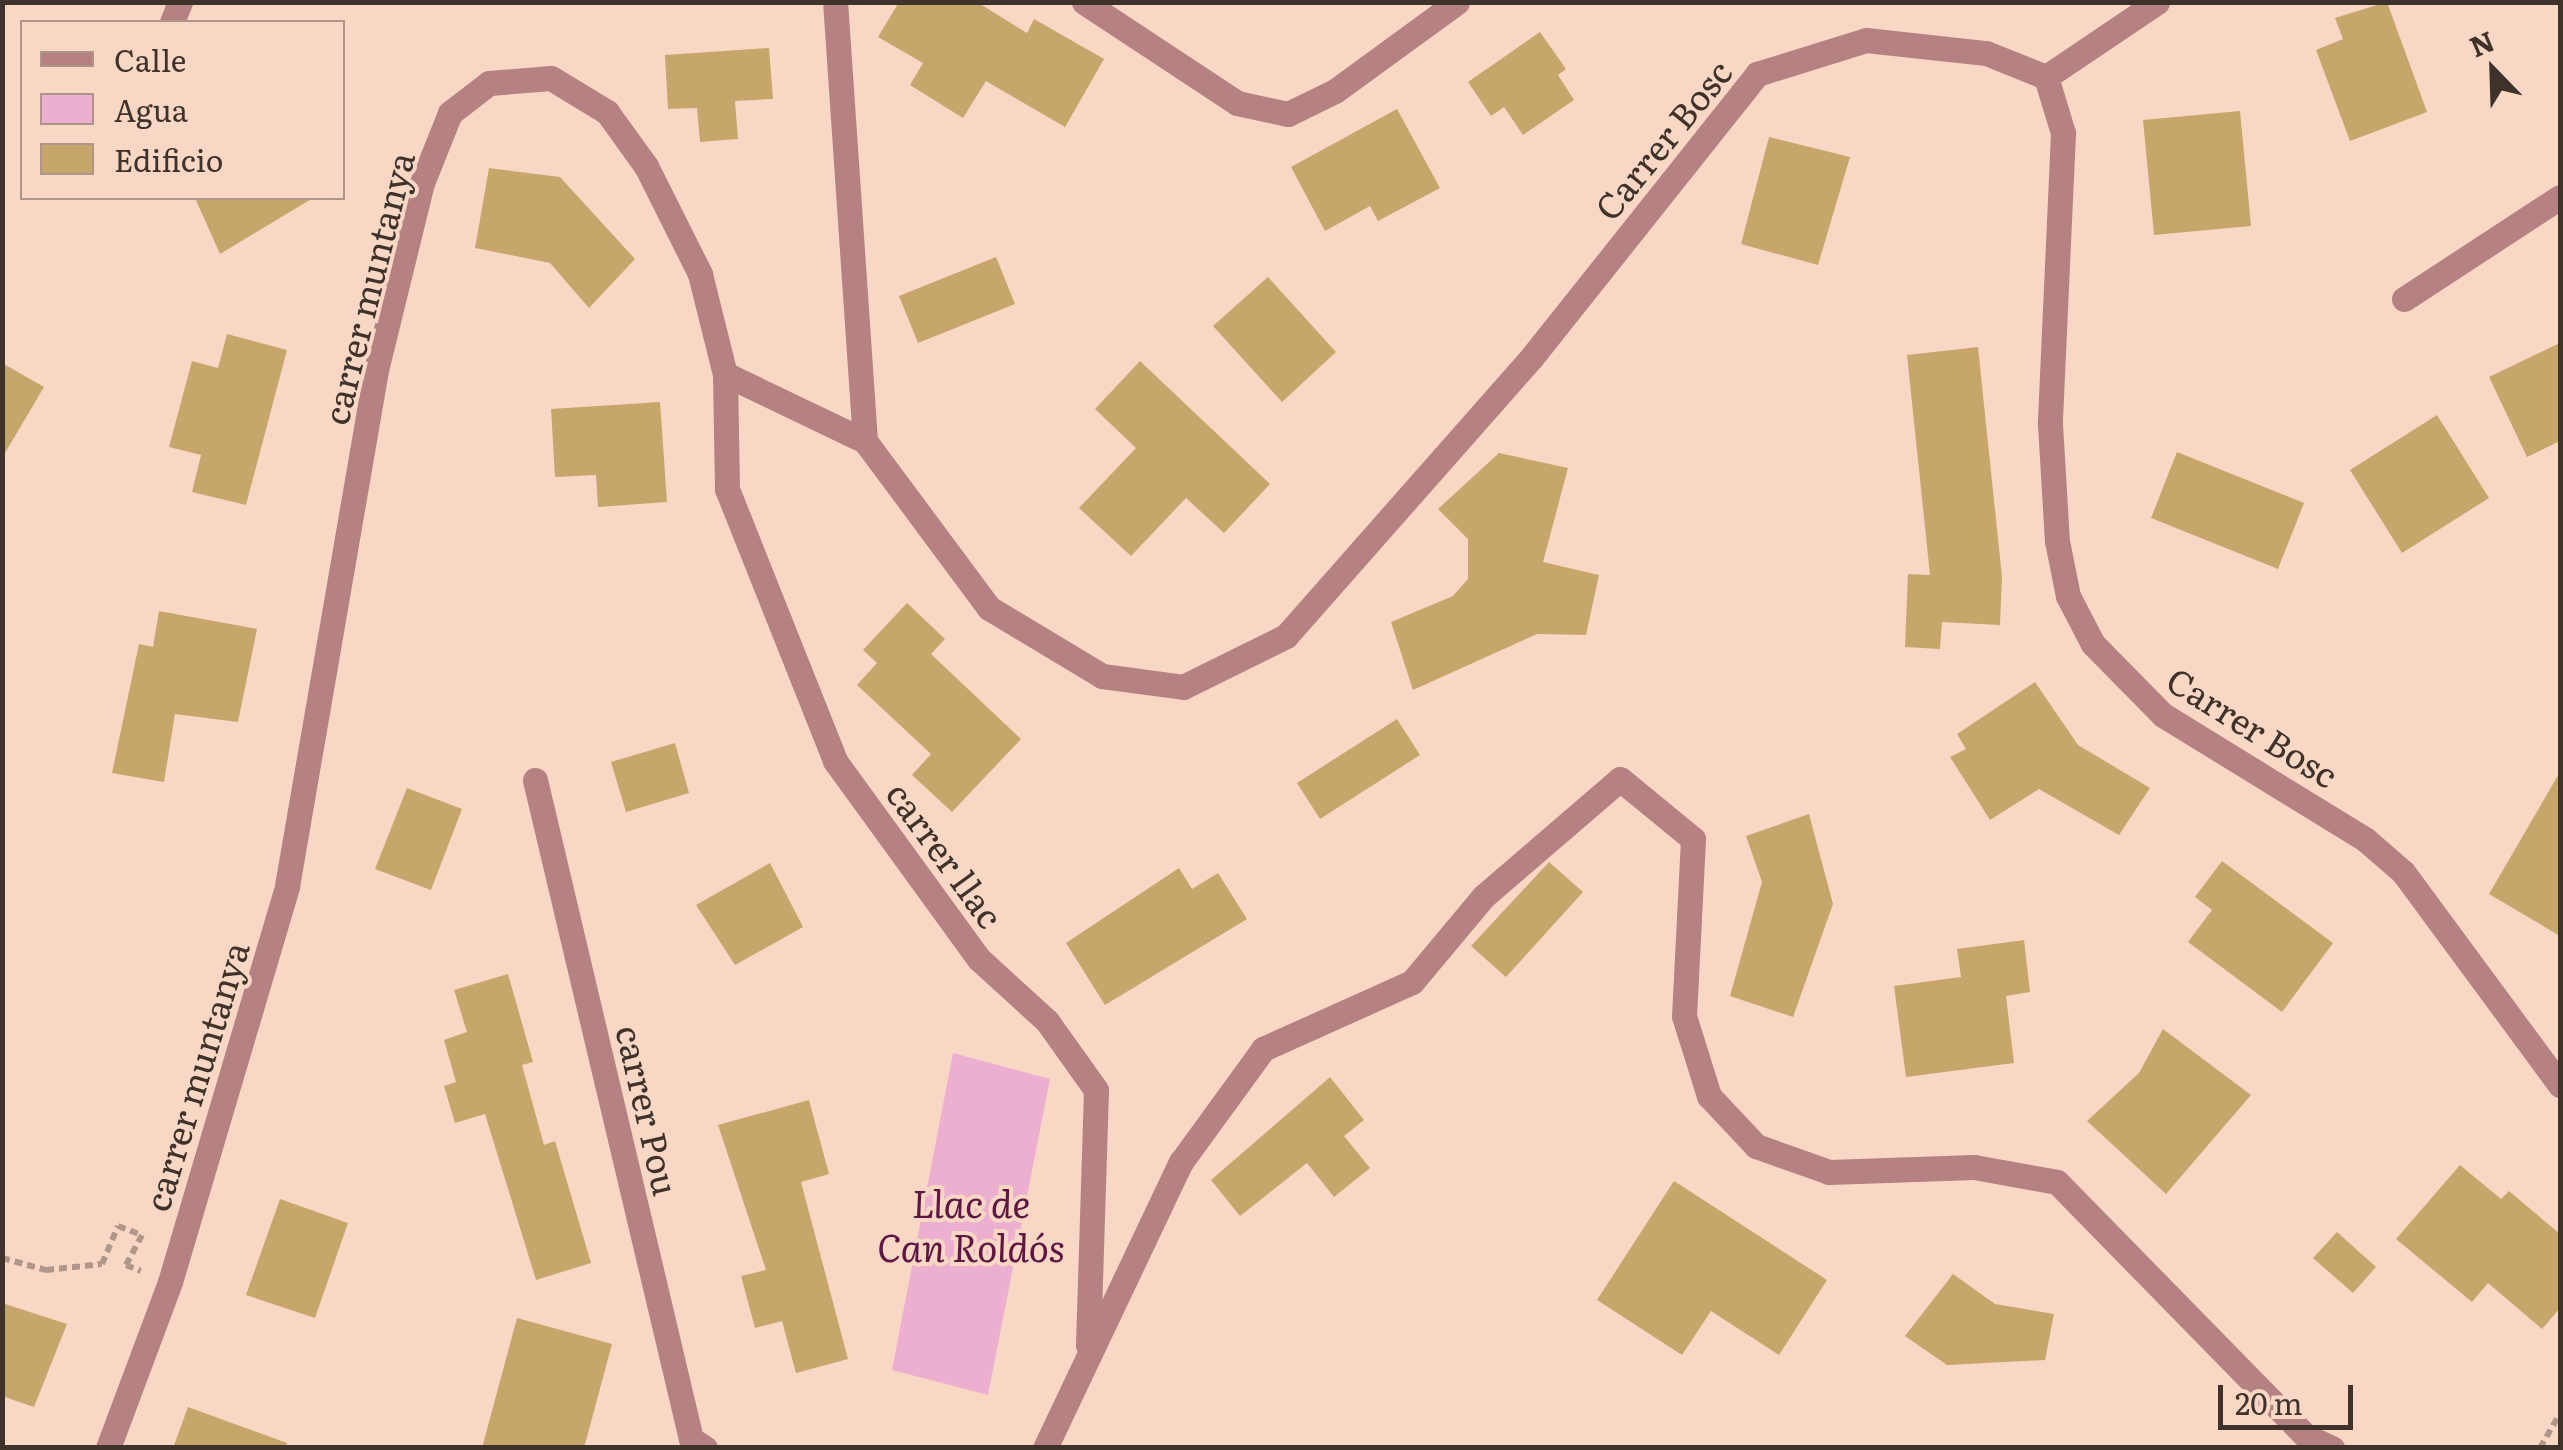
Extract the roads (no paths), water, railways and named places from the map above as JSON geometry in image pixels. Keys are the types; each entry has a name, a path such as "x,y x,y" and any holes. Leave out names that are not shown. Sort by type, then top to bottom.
{"street":[{"path":"726,374 864,441 835,2"},
{"path":"1084,2 1237,103 1288,114 1335,91 1457,2"},
{"path":"2046,77 2157,2"},
{"name":"Carrer Bosc","path":"864,441 989,608 1102,676 1183,687 1286,636 1532,357 1756,74 1866,40 1986,52 2046,77 2063,133 2050,424 2056,521 2077,612 2128,686 2163,715 2366,840 2403,872 2560,1085"},
{"name":"carrer muntanya","path":"108,1448 170,1282 288,886 376,370 422,183 450,112 489,83 551,78 607,112 646,166 700,274 726,374"},
{"path":"2404,298 2560,197"},
{"name":"carrer llac","path":"726,374 727,489 835,761 979,959 1047,1021 1096,1090 1088,1357"},
{"path":"1045,1448 1181,1162 1263,1049 1412,982 1484,896 1620,779 1693,839 1684,1016 1709,1096 1756,1146 1830,1172 1974,1167 2057,1182 2306,1436 2332,1448"},
{"name":"carrer Pou","path":"535,780 692,1445"}],"water":[{"name":"Llac de Can Roldós","path":"953,1053 1050,1079 988,1395 892,1370"}]}
